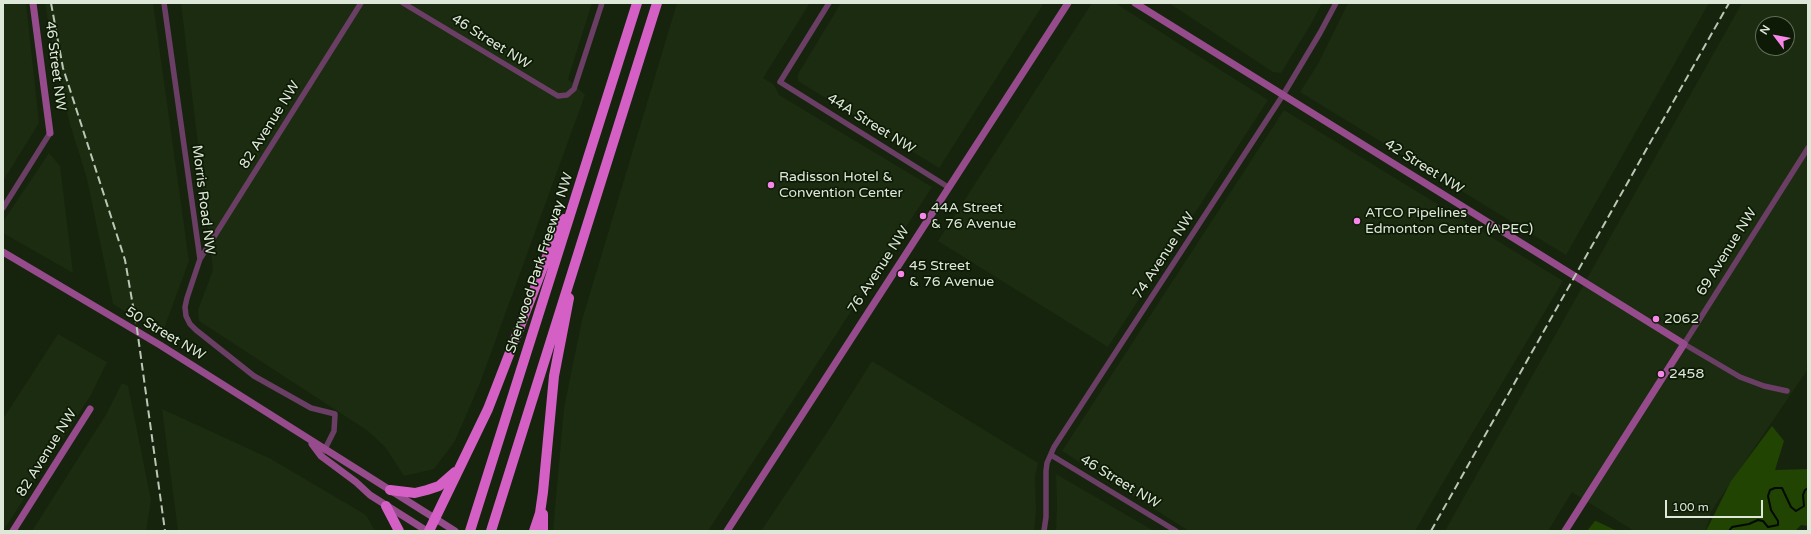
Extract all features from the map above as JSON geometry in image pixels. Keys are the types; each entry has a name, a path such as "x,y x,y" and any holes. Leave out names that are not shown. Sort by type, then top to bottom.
{"highway":[{"name":"Sherwood Park Freeway NW","path":"470,531 637,3"},
{"path":"491,531 657,3"},
{"path":"428,531 436,519 488,408 558,228 571,209"},
{"path":"534,531 540,513 554,376 567,314 572,273"},
{"path":"390,490 415,492 439,486 450,477 462,463"},
{"path":"543,492 543,531"},
{"path":"386,506 399,531"}],"street":[{"name":"46 Street NW","path":"33,3 50,133"},
{"name":"Morris Road NW","path":"164,3 200,259 185,307 186,316 190,324 254,376 311,408 335,414 334,431 323,453"},
{"name":"82 Avenue NW","path":"200,259 361,3"},
{"name":"46 Street NW","path":"403,3 553,95 558,96 568,95 577,84 602,3"},
{"name":"44A Street NW","path":"829,3 780,82 948,187"},
{"name":"76 Avenue NW","path":"727,531 1068,3"},
{"name":"42 Street NW","path":"1135,3 1684,344 1740,377 1764,386 1787,391"},
{"name":"74 Avenue NW","path":"1044,531 1046,517 1045,476 1050,454 1283,95 1336,3"},
{"path":"3,208 50,133"},
{"name":"69 Avenue NW","path":"1565,531 1808,148"},
{"name":"50 Street NW","path":"3,252 160,345 311,442 370,496 428,531"},
{"name":"82 Avenue NW","path":"13,531 90,409"},
{"name":"50 Street NW","path":"323,453 390,490 453,530"},
{"name":"46 Street NW","path":"1050,454 1176,531"}],"shaded area":[{"path":"3,3 26,3 39,123 3,181"},
{"path":"45,3 153,3 189,261 162,334 113,304 87,179 70,124 56,67"},
{"path":"181,3 592,3 568,79 585,95 480,383 455,441 434,469 404,476 386,448 368,431 199,321 198,310 213,270"},
{"path":"677,3 810,3 763,78 774,85 779,95 932,187 708,531 553,531 564,408 582,320"},
{"path":"841,3 1044,3 939,168 798,81 798,74"},
{"path":"1092,3 1115,3 1268,100 1108,347 938,241"},
{"path":"1169,3 1322,3 1281,73 1273,72"},
{"path":"1348,3 1709,3 1566,255 1300,92 1318,64"},
{"path":"1742,3 1808,3 1808,363 1806,366 1808,369 1710,513 1705,531 1634,531 1572,492 1548,531 1445,531"},
{"path":"1284,110 1563,281 1415,531 1189,531 1062,451"},
{"path":"49,153 60,166 73,273 3,233 3,222"},
{"path":"58,334 107,362 91,395 3,531 3,419"},
{"path":"872,361 1038,463 1035,476 1036,509 1034,531 761,531 830,428"},
{"path":"122,383 128,386 151,500 146,531 32,531 107,413"},
{"path":"162,409 271,459 366,515 375,531 178,531"},
{"path":"1056,474 1154,531 1056,531"}],"green space":[{"path":"1772,426 1784,441 1775,470 1808,469 1808,526 1801,525 1795,531 1706,531 1731,481"},
{"path":"1596,521 1617,531 1587,531"}],"waterway":[{"path":"1729,531 1732,527 1749,524 1758,520 1763,521 1768,527 1778,525 1778,521 1771,510 1768,496 1770,490 1782,488 1791,507 1796,511 1804,506 1803,495 1805,490 1808,488"}],"railway":[{"path":"51,3 63,68 125,260 137,329 165,531"},
{"path":"1431,531 1729,3"}],"place":[{"name":"Radisson Hotel & Convention Center","path":"771,185"},
{"name":"44A Street & 76 Avenue","path":"923,216"},
{"name":"ATCO Pipelines Edmonton Center (APEC)","path":"1357,221"},
{"name":"45 Street & 76 Avenue","path":"901,274"},
{"name":"2062","path":"1656,319"},
{"name":"2458","path":"1661,374"}]}
